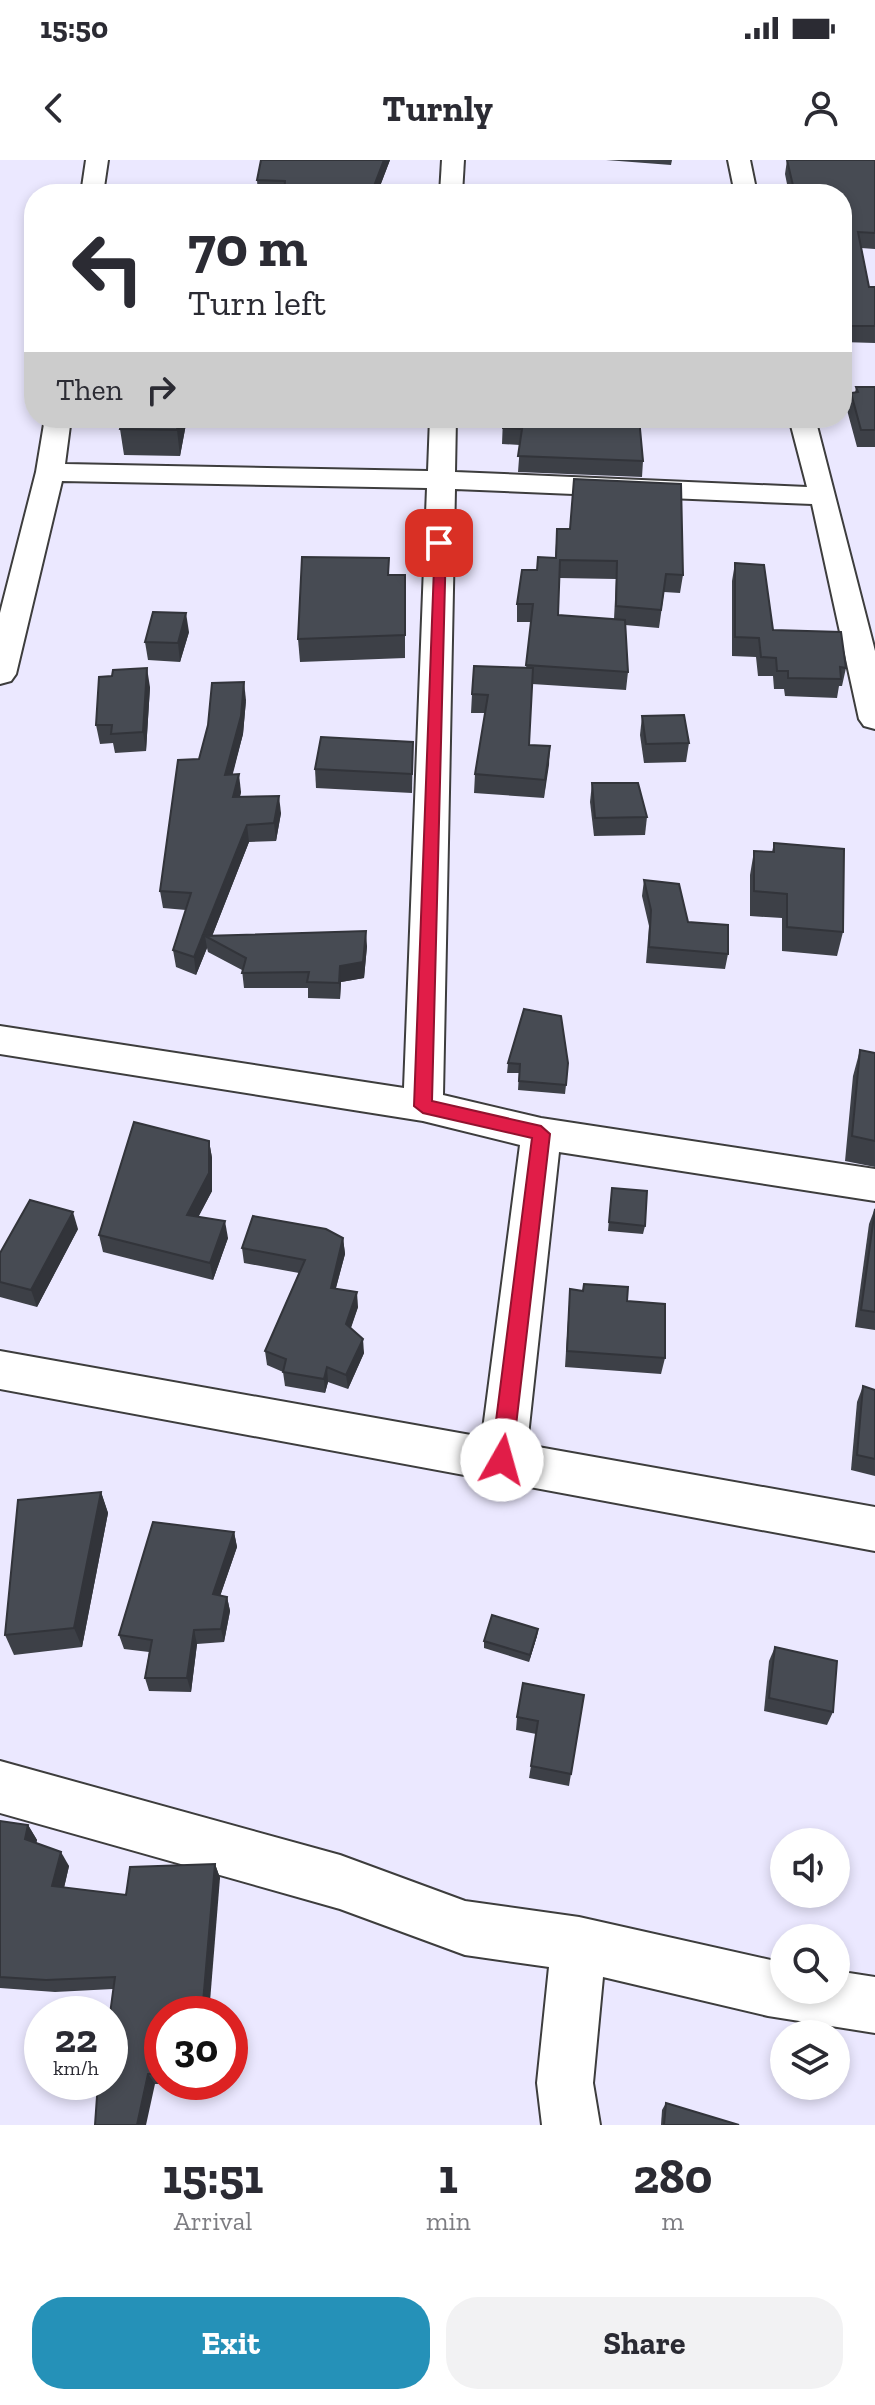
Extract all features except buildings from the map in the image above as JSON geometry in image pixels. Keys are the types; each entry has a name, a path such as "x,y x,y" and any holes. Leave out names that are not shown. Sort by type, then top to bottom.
{"street":[{"path":"93,184 97,160"},
{"path":"452,184 453,160"},
{"path":"739,160 744,184"},
{"path":"0,674 50,472 57,428"},
{"path":"423,1106 443,428"},
{"path":"805,428 824,496 875,719"},
{"path":"50,472 441,480 824,496"},
{"path":"0,1040 423,1106 541,1134 875,1185"},
{"path":"502,1460 541,1134"},
{"path":"0,1370 502,1460 693,1499 875,1529"},
{"path":"0,1787 340,1882 465,1928 579,1944 768,1988 875,2005"},
{"path":"571,2125 565,2083 579,1944"}],"route":[{"path":"439,543 423,1106 541,1134 502,1460"}]}
